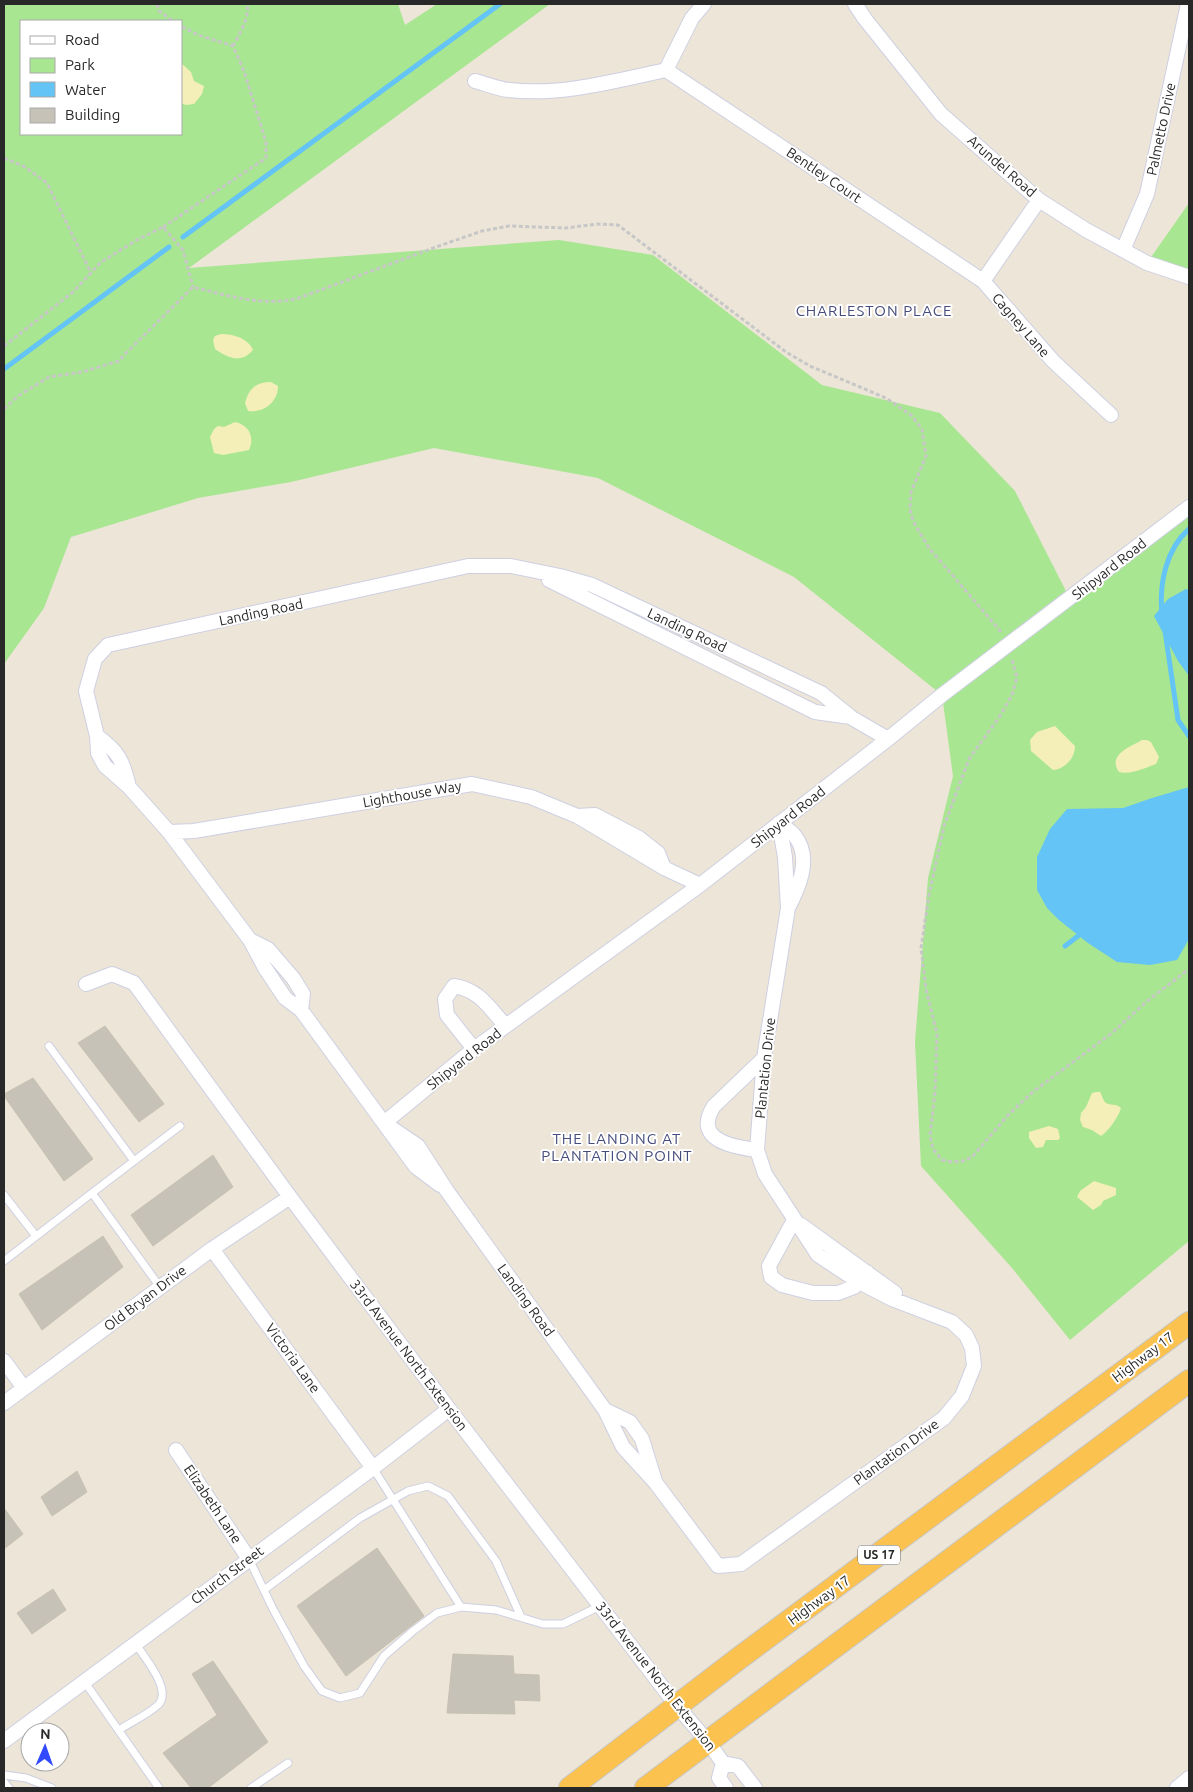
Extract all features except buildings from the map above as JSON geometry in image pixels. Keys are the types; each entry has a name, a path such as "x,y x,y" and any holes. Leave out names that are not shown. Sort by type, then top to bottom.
{"highway":[{"name":"Highway 17","path":"570,1788 738,1659 1189,1323"},
{"path":"646,1788 1189,1381"}],"street":[{"path":"475,81 508,90 549,91 604,83 666,70 692,18 704,4"},
{"name":"Arundel Road","path":"855,4 942,114 1039,200 1086,230 1147,263 1189,277"},
{"name":"Palmetto Drive","path":"1123,250 1148,194 1188,4"},
{"name":"Bentley Court","path":"666,70 983,281"},
{"name":"Cagney Lane","path":"1039,200 983,281 1053,361 1111,414"},
{"name":"Shipyard Road","path":"384,1123 474,1049 700,885 942,695 1189,507"},
{"name":"Landing Road","path":"718,1566 655,1482 623,1447 605,1410 447,1190 416,1167 397,1143 301,1010 285,998 265,968 250,940 169,832 129,787 124,768 113,748 97,736 86,690 94,659 108,646 468,566 511,566 592,585 821,693 852,718 888,739"},
{"name":"Landing Road","path":"511,566 552,581 815,712 852,718"},
{"path":"714,661 722,646"},
{"name":"Lighthouse Way","path":"169,832 194,831 472,784 530,797 577,816 664,868 700,885"},
{"name":"Plantation Drive","path":"718,1566 741,1564 944,1418 962,1396 974,1366 972,1348 966,1335 952,1322 892,1299 863,1277 818,1255 765,1174 757,1150 764,1058 788,908 785,857 779,823"},
{"name":"33rd Avenue North Extension","path":"86,984 112,974 134,983 290,1197 449,1409 677,1706 708,1742 723,1763 738,1766 755,1788"},
{"path":"474,1049 446,1015 445,999 454,986 466,988 479,996 506,1026"},
{"path":"757,1150 737,1147 718,1140 711,1134 707,1121 709,1113 714,1106 764,1058"},
{"name":"Old Bryan Drive","path":"4,1403 212,1248 290,1197"},
{"path":"794,1220 768,1266 771,1277 782,1285 813,1292 838,1293 854,1288 863,1277"},
{"name":"Victoria Lane","path":"212,1248 373,1468"},
{"path":"4,1361 24,1388"},
{"name":"Church Street","path":"4,1741 373,1468 449,1409"},
{"name":"Landing Road","path":"605,1410 630,1422 642,1439 655,1482"},
{"name":"Elizabeth Lane","path":"176,1450 249,1559"},
{"name":"33rd Avenue North Extension","path":"723,1763 719,1778 726,1788"},
{"path":"1176,1788 1189,1778"}],"lane":[{"path":"49,1046 134,1161"},
{"path":"4,1261 180,1126"},
{"path":"92,1193 160,1287"},
{"path":"4,1195 36,1236"},
{"path":"373,1468 461,1607"},
{"path":"264,1590 360,1518 393,1498 408,1491 428,1486 448,1496 496,1561 521,1618"},
{"path":"249,1559 304,1666 322,1691 340,1698 360,1693 384,1656 412,1631 437,1614 461,1607 496,1610 543,1624 563,1624 600,1606"},
{"path":"119,1730 159,1704 163,1694 160,1682 135,1643"},
{"path":"84,1681 159,1788"},
{"path":"251,1788 288,1763"},
{"path":"4,1775 26,1778 52,1788"},
{"path":"4,1782 9,1788"}],"path":[{"path":"157,4 159,11 172,20"},
{"path":"233,46 241,30 248,8 247,4"},
{"path":"4,346 73,292 101,262 163,227 266,158 266,142 244,70 233,46 198,35 182,27"},
{"path":"4,158 25,167 47,182 91,273"},
{"path":"193,288 263,302 283,302 300,298 482,231 508,226 566,228 597,224 618,225 786,352 810,366 886,398 911,415 922,428 926,456 912,492 910,509 913,521 928,548 1005,636 1017,677 1012,696 1000,716 969,758 944,826 929,895 921,948 926,989 937,1034 935,1092 930,1136 933,1149 942,1160 952,1162 963,1161 972,1157 1009,1114 1034,1091 1112,1033 1146,1002 1189,969"},
{"path":"163,227 182,250 193,288"},
{"path":"4,409 18,396 49,377 82,372 119,361 193,288"}],"green space":[{"path":"4,4 398,4 405,25 437,4 550,4 189,268 559,240 653,255 822,385 940,413 1015,491 1070,599 1189,510 1189,1241 1070,1340 1012,1268 921,1166 915,1042 928,878 953,776 942,695 794,577 598,478 434,448 291,482 198,498 71,537 44,608 4,664"},
{"path":"1189,203 1189,277 1147,263"}],"sand":[{"path":"182,64 191,72 194,81 204,86 202,94 194,104 182,103"},
{"path":"221,334 230,335 248,342 253,350 244,357 239,358 225,355 215,349 213,340 215,336"},
{"path":"271,382 278,386 276,397 273,401 265,408 248,411 245,403 251,390 261,383"},
{"path":"235,422 244,426 250,432 251,445 249,450 223,455 214,453 210,437 214,429 218,426 224,427"},
{"path":"1055,726 1075,746 1075,750 1071,759 1062,768 1053,770 1031,751 1030,740 1037,732"},
{"path":"1142,740 1151,742 1159,757 1156,764 1133,772 1119,772 1116,766 1118,756"},
{"path":"1100,1092 1106,1103 1121,1108 1113,1124 1101,1136 1083,1127 1080,1120 1081,1113 1092,1093"},
{"path":"1049,1126 1058,1129 1060,1138 1058,1140 1046,1140 1043,1147 1036,1148 1029,1138 1029,1132"},
{"path":"1094,1181 1116,1188 1116,1195 1103,1201 1101,1205 1093,1210 1077,1197 1080,1191"}],"water":[{"path":"1186,589 1189,590 1189,676 1178,661 1154,616 1168,599"},
{"path":"1189,787 1189,939 1177,960 1150,965 1117,962 1088,943 1047,908 1037,890 1037,857 1050,829 1067,809 1123,808"}],"waterway":[{"path":"183,237 500,4"},
{"path":"4,369 169,247"},
{"path":"1162,613 1162,590 1166,568 1175,546 1189,529"},
{"path":"1165,631 1178,720 1189,736"},
{"path":"1065,946 1082,933"}],"district":[{"name":"CHARLESTON PLACE","path":"874,311"},
{"name":"THE LANDING AT PLANTATION POINT","path":"617,1148"}]}
